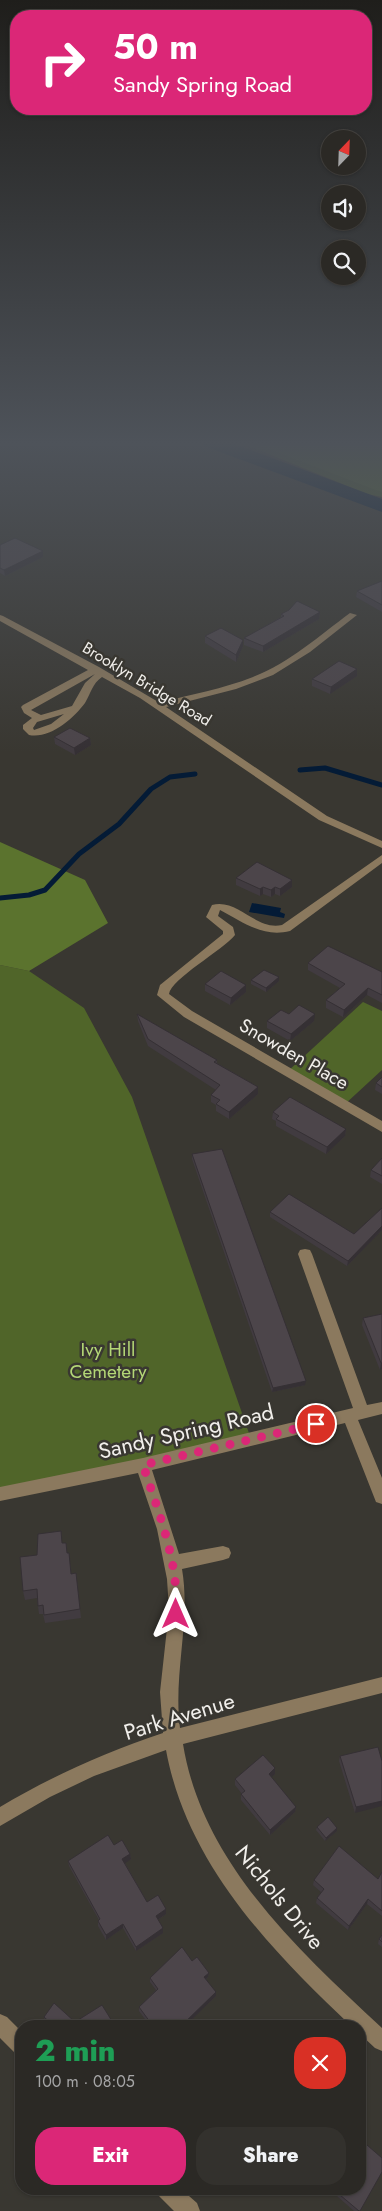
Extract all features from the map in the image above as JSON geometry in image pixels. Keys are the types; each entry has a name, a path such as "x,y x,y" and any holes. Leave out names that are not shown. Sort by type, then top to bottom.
{"street":[{"path":"160,706 258,679 276,669 353,616"},
{"name":"Brooklyn Bridge Road","path":"0,618 100,671 160,706 323,818 382,845"},
{"path":"75,708 40,718 28,725 30,732 36,733 45,730 75,708 89,684 100,671"},
{"path":"40,718 27,711 26,707 100,671"},
{"name":"Snowden Place","path":"382,858 286,928 278,931 266,928 222,906 216,907 212,917 229,930 229,935 164,988 163,995 188,1014 382,1127"},
{"path":"305,1254 382,1497"},
{"name":"Sandy Spring Road","path":"0,1494 143,1465 382,1408"},
{"name":"Nichols Drive","path":"143,1465 173,1563 177,1596 169,1704 180,1774 194,1816 238,1889 292,1954 360,2020"},
{"path":"173,1563 223,1553"},
{"name":"Park Avenue","path":"0,1818 54,1784 174,1738 382,1685"},
{"path":"0,2024 15,2039"},
{"name":"Nichols Drive","path":"366,2026 382,2041"},
{"path":"172,2195 189,2211"}],"green space":[{"path":"0,842 85,880 108,923 29,971 0,965"},
{"name":"Ivy Hill Cemetery","path":"0,965 29,971 84,1008 132,1097 251,1439 0,1494"},
{"path":"363,1002 382,1011 382,1070 344,1105 287,1072"}],"water":[{"path":"252,903 281,908 280,912 285,914 284,918 249,912"}],"building":[{"path":"0,545 30,545 43,551 4,570 0,568"},
{"path":"382,581 382,605 357,591"},
{"path":"297,601 320,612 263,646 244,638 284,616 281,614 289,610"},
{"path":"221,628 243,640 236,655 205,636"},
{"path":"339,661 357,669 331,687 312,679"},
{"path":"70,728 90,738 74,748 54,737"},
{"path":"257,862 292,880 280,889 275,887 271,890 263,887 260,889 236,878"},
{"path":"328,946 382,972 382,995 368,988 344,1010 326,1000 345,984 308,963"},
{"path":"264,970 279,977 266,988 251,980"},
{"path":"221,971 246,985 231,998 205,984"},
{"path":"299,1005 315,1014 291,1034 267,1021 281,1010 289,1014"},
{"path":"137,1014 217,1060 214,1062 258,1087 229,1112 216,1104 220,1100 211,1095 220,1085 148,1039"},
{"path":"382,1077 382,1087 376,1083"},
{"path":"290,1097 346,1129 327,1147 276,1119 279,1116 273,1112"},
{"path":"222,1149 306,1381 273,1388 192,1154"},
{"path":"382,1158 382,1176 371,1170"},
{"path":"289,1194 354,1234 382,1208 382,1226 348,1261 270,1212"},
{"path":"382,1314 382,1363 381,1363 363,1318"},
{"path":"61,1531 62,1543 66,1543 67,1553 69,1553 71,1574 76,1573 80,1609 44,1615 43,1605 38,1606 37,1589 23,1591 20,1557 37,1555 38,1534"},
{"path":"378,1747 382,1761 382,1801 356,1807 340,1756"},
{"path":"263,1755 275,1768 269,1774 296,1807 270,1830 241,1794 245,1791 235,1779"},
{"path":"328,1817 337,1828 326,1838 317,1827"},
{"path":"108,1835 114,1845 122,1840 130,1854 122,1859 147,1902 158,1895 166,1909 156,1916 163,1928 136,1947 123,1924 106,1935 98,1921 100,1919 68,1861"},
{"path":"339,1846 378,1879 382,1872 382,1911 368,1899 349,1926 317,1898 324,1889 314,1880"},
{"path":"182,1947 192,1961 197,1957 209,1973 204,1977 216,1992 187,2020 149,2020 139,2007 158,1989 150,1978"},
{"path":"54,2003 73,2020 47,2020 44,2017"},
{"path":"102,2005 111,2020 78,2020"},
{"path":"366,2144 382,2158 382,2172 359,2211 340,2195 366,2195"}],"waterway":[{"path":"300,770 325,768 382,785"},
{"path":"0,898 29,895 45,890 79,854 119,824 151,789 170,777 195,774"}],"route":[{"path":"176,1614 177,1596 173,1563 143,1465 316,1424"}]}
